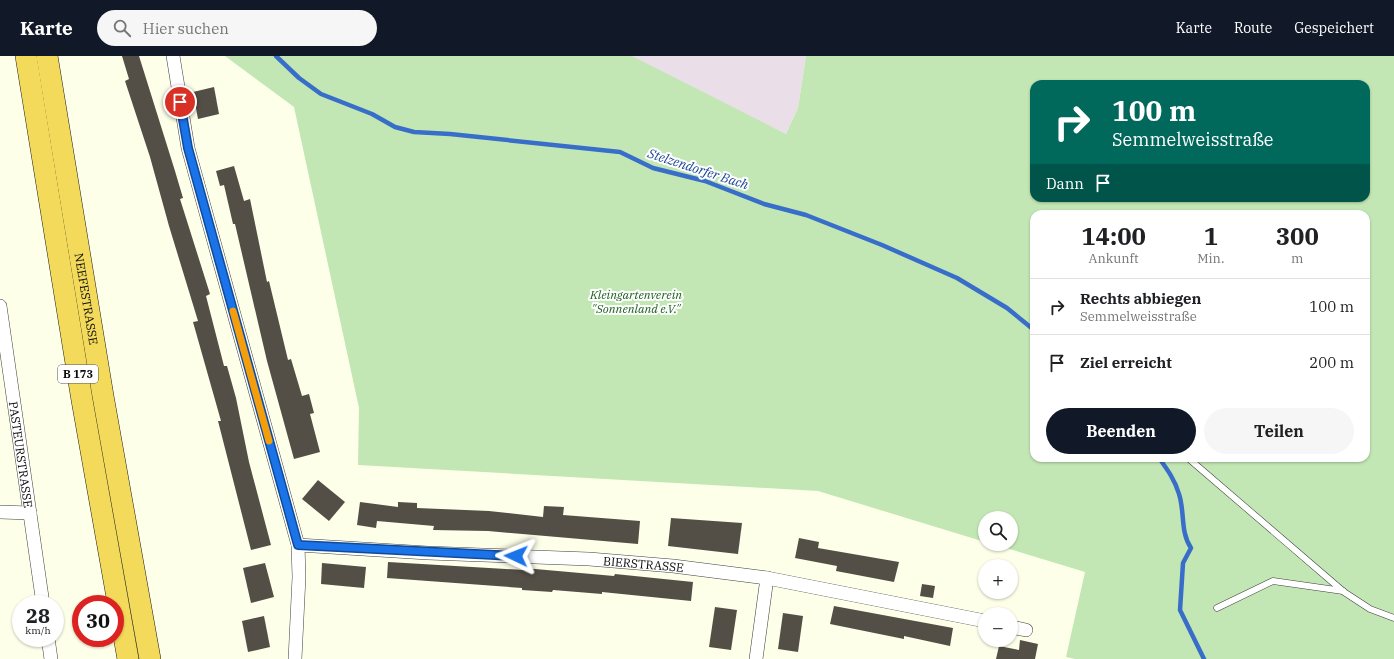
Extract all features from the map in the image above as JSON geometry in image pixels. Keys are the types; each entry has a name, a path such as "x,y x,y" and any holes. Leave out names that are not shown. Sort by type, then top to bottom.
{"highway":[{"name":"NEEFESTRASSE","path":"26,56 83,408 128,659"},
{"name":"NEEFESTRASSE","path":"48,56 103,396 150,659"}],"street":[{"path":"173,56 188,148 298,545 299,577 295,659"},
{"name":"PASTEURSTRASSE","path":"0,306 42,595"},
{"path":"0,512 30,513"},
{"name":"BIERSTRASSE","path":"298,545 428,553 589,559 673,566 767,578 978,620"},
{"path":"756,659 767,578"},
{"path":"1018,628 1026,630"},
{"path":"49,647 51,659"}],"lane":[{"path":"1193,462 1344,592 1370,609 1394,618"},
{"path":"1217,608 1273,581 1344,592"}],"shaded area":[{"path":"626,56 806,56 798,108 786,134"}],"green space":[{"name":"Kleingartenverein \"Sonnenland e.V.\"","path":"225,56 632,56 786,134 798,108 806,56 1394,56 1394,659 1075,659 1066,657 1085,572 1016,551 1018,551 1018,511 978,511 978,540 818,491 358,465 359,408 294,107"}],"building":[{"path":"122,56 139,56 175,171 183,198 180,199 210,294 206,296 224,366 227,366 236,398 249,462 271,545 251,550 218,421 221,421 193,322 198,321 150,157 125,81 129,79"},
{"path":"214,87 219,114 198,119 193,92"},
{"path":"234,166 244,201 250,199 267,282 269,281 288,360 291,359 302,396 309,394 314,413 310,414 320,452 294,459 267,361 235,224 233,224 224,185 220,186 216,171"},
{"path":"318,480 345,502 329,521 302,499"},
{"path":"360,502 398,507 398,502 417,503 417,508 489,511 543,517 544,506 564,507 563,515 640,521 638,544 488,531 433,530 434,526 377,521 376,528 357,525"},
{"path":"671,518 742,523 738,554 668,546"},
{"path":"799,538 819,542 818,548 899,562 894,582 836,571 837,566 795,558"},
{"path":"388,562 524,570 524,568 614,576 615,574 693,582 691,601 602,592 602,594 553,590 552,592 522,590 522,588 387,578"},
{"path":"265,563 274,597 251,603 243,568"},
{"path":"322,563 366,567 364,588 321,584"},
{"path":"922,584 935,586 933,598 920,596"},
{"path":"834,606 953,628 950,646 904,636 904,639 830,624"},
{"path":"715,607 737,610 731,650 709,647"},
{"path":"783,613 803,616 798,652 778,649"},
{"path":"264,616 270,647 248,652 242,621"},
{"path":"1020,640 1038,644 1035,659 996,659 999,647 1019,650"}],"waterway":[{"name":"Stelzendorfer Bach","path":"276,56 299,78 321,94 372,114 395,127 414,132 450,134 620,152 653,168 705,181 764,204 806,215 882,245 957,278 1007,308 1030,327"},
{"name":"Stelzendorfer Bach","path":"1162,462 1177,489 1181,501 1185,535 1191,548 1183,563 1180,610 1204,659"}],"slow traffic":[{"path":"233,311 269,441"}],"route":[{"path":"180,102 188,148 298,545 428,553 516,556"}]}
